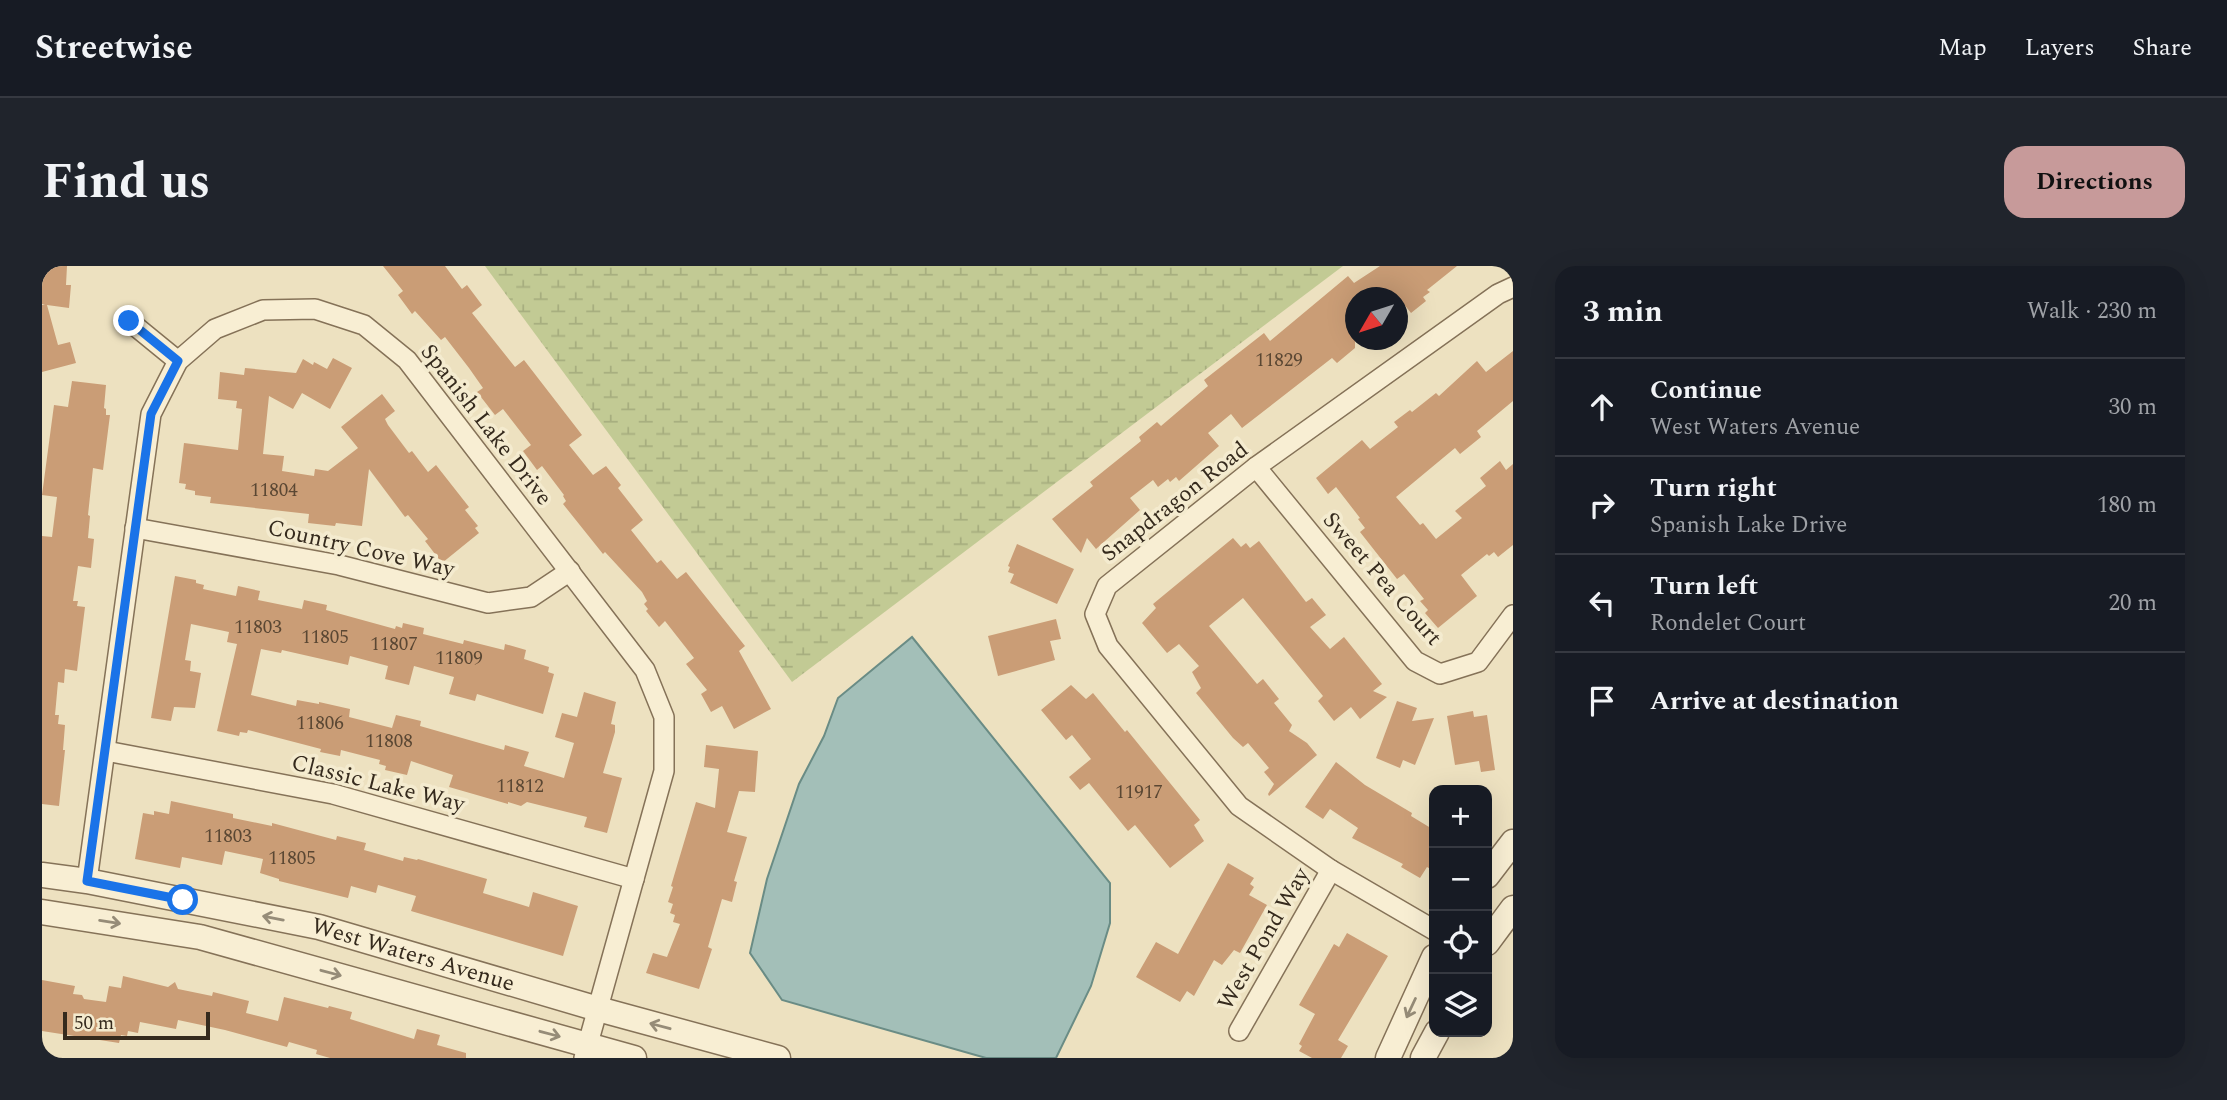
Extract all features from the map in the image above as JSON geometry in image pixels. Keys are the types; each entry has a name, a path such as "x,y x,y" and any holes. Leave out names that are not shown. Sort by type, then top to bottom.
{"street":[{"name":"Snapdragon Road","path":"1429,927 1331,870 1239,806 1108,646 1095,614 1107,586 1256,467 1498,294 1513,287"},
{"name":"Spanish Lake Drive","path":"87,881 151,414 178,361 215,329 263,310 315,309 364,325 407,360 570,571 645,670 664,717 664,771 586,1051"},
{"path":"129,321 178,361"},
{"name":"Sweet Pea Court","path":"1256,467 1415,661 1440,674 1478,662 1513,615"},
{"name":"Country Cove Way","path":"135,528 340,565 488,603 531,597 570,571"},
{"name":"Classic Lake Way","path":"106,751 333,794 634,879"},
{"path":"1492,869 1513,842"},
{"name":"West Pond Way","path":"1239,1031 1331,870"},
{"name":"West Waters Avenue","path":"42,876 87,881 319,927 598,1009 778,1058"},
{"path":"1492,936 1513,908"},
{"name":"West Waters Avenue","path":"42,912 200,937 586,1051 634,1058"},
{"path":"1388,1058 1429,968"},
{"path":"1423,1058 1434,1037"}],"green space":[{"path":"485,266 1343,266 792,682"}],"water":[{"path":"912,637 1110,883 1110,923 1091,986 1056,1058 986,1058 782,1000 750,953 767,879 799,784 824,736 838,698"}],"building":[{"path":"42,266 67,266 66,285 71,285 69,308 47,305 58,345 70,342 76,363 42,372 42,305 45,305 42,304"},
{"path":"383,266 445,266 462,289 467,285 482,305 472,313 515,367 524,360 582,435 569,445 593,475 606,466 621,485 618,488 643,520 631,530 657,563 661,560 677,579 686,572 745,646 739,651 771,709 734,729 722,706 711,712 701,694 707,690 686,664 694,658 665,621 659,627 646,611 648,609 644,604 647,601 642,592 605,552 603,554 563,504 566,501 564,495 542,466 537,470 523,451 531,445 503,409 495,415 477,392 483,388 469,368 445,337 441,340 415,311 412,314 398,295 403,291"},
{"path":"1380,266 1457,266 1427,290 1430,292 1423,297 1426,301 1411,313 1408,309 1408,287 1345,287 1345,350 1353,350 1337,363 1332,358 1242,428 1231,414 1208,433 1219,446 1179,481 1176,477 1170,482 1168,479 1158,487 1153,480 1130,498 1140,510 1096,549 1087,538 1081,553 1052,519 1093,486 1090,482 1141,441 1139,437 1157,422 1161,426 1208,386 1204,380 1264,333 1270,341 1348,276 1354,283"},
{"path":"1513,351 1513,401 1477,431 1481,437 1460,454 1455,448 1396,497 1436,539 1462,518 1455,511 1486,486 1480,478 1500,461 1506,470 1513,464 1513,545 1498,557 1494,552 1489,556 1487,554 1461,575 1477,596 1438,628 1425,613 1428,610 1420,601 1424,599 1404,574 1397,579 1360,532 1365,528 1358,519 1360,518 1336,487 1328,494 1316,478 1362,440 1370,449 1398,427 1394,422 1436,393 1439,396 1477,361 1486,372"},
{"path":"333,358 352,368 330,409 302,393 293,409 269,396 263,454 284,456 282,471 314,476 315,469 328,471 358,448 341,427 382,394 395,411 385,419 388,425 409,453 412,451 428,472 436,465 469,507 465,510 478,526 475,528 479,533 442,563 425,541 428,539 408,515 405,517 369,469 362,526 308,523 309,514 210,503 211,497 195,495 195,491 185,489 186,484 179,483 184,443 238,450 242,409 236,408 237,401 218,399 220,372 244,375 245,368 296,373 303,359 327,369"},
{"path":"72,381 106,385 104,408 106,415 110,415 103,470 93,468 88,515 88,538 94,539 91,568 78,566 73,601 78,601 77,606 85,607 77,671 65,669 64,683 58,682 55,715 59,715 58,724 65,725 59,806 42,804 42,536 52,537 57,497 42,495 54,405 68,407"},
{"path":"1233,538 1241,547 1246,543 1250,548 1259,541 1306,602 1312,598 1326,615 1310,627 1330,649 1344,637 1382,684 1373,691 1387,697 1360,719 1351,707 1334,721 1318,701 1323,696 1243,598 1209,626 1257,684 1263,679 1279,699 1274,703 1292,725 1289,731 1307,743 1317,755 1269,796 1274,784 1264,772 1269,768 1248,743 1243,747 1233,738 1196,693 1201,688 1192,672 1199,666 1179,644 1167,653 1142,623 1156,608 1153,604"},
{"path":"1017,544 1074,569 1057,604 1010,583 1014,574 1008,572 1008,566"},
{"path":"175,576 196,580 196,583 204,585 203,589 236,596 238,586 260,591 258,600 302,609 304,600 327,605 326,610 395,629 396,626 402,628 403,623 424,628 423,634 463,644 464,640 504,650 505,644 526,650 524,659 549,667 548,672 554,674 543,714 477,694 475,701 449,694 454,677 414,666 409,685 385,679 388,666 350,656 348,665 282,650 281,653 261,649 251,695 296,706 297,700 350,709 349,717 392,728 396,715 421,721 420,726 504,750 505,745 529,752 524,766 564,778 574,743 555,737 562,713 577,717 584,692 616,702 611,724 615,725 615,732 603,773 622,778 607,833 584,827 587,817 527,802 521,806 508,804 449,787 453,775 411,761 407,775 385,770 386,766 379,764 380,760 341,750 340,756 248,730 247,733 240,732 239,736 217,731 237,644 227,642 229,632 191,624 185,660 191,661 190,671 201,673 195,708 174,707 171,721 151,718"},
{"path":"1056,619 1061,639 1050,641 1055,660 998,676 988,636"},
{"path":"1071,685 1086,699 1093,693 1125,732 1127,730 1200,820 1194,825 1204,841 1170,868 1135,825 1128,831 1089,783 1080,790 1069,777 1091,759 1072,735 1066,740 1041,710"},
{"path":"1397,701 1417,708 1412,721 1434,718 1415,765 1403,760 1400,768 1376,758"},
{"path":"1473,711 1474,717 1487,715 1495,770 1481,772 1479,761 1455,765 1447,716"},
{"path":"706,745 758,751 755,792 739,791 727,832 747,837 734,881 737,882 732,902 722,899 708,947 712,949 699,989 646,973 653,953 667,957 680,924 673,922 675,915 670,913 673,904 668,902 696,802 715,808 719,769 704,767"},
{"path":"1336,762 1365,785 1412,813 1411,816 1429,827 1429,868 1427,867 1420,878 1401,867 1403,864 1352,838 1358,828 1330,809 1323,819 1305,807"},
{"path":"171,801 233,814 233,818 272,826 272,823 336,840 337,836 366,843 364,850 403,861 404,857 418,859 487,879 483,893 529,907 533,892 578,906 563,956 411,911 416,896 378,885 376,893 351,886 348,898 279,881 260,873 263,859 225,851 222,865 182,857 180,868 135,859 143,813 154,815 154,811 169,814"},
{"path":"1228,863 1254,878 1250,884 1254,887 1249,895 1267,905 1240,953 1234,950 1222,965 1214,960 1194,996 1187,991 1180,1002 1136,977 1156,942 1178,954"},
{"path":"1347,933 1388,956 1338,1040 1348,1046 1341,1058 1312,1058 1299,1051 1302,1046 1299,1044 1315,1014 1299,1005 1334,944 1339,947"},
{"path":"123,976 168,987 175,982 178,989 212,996 213,992 249,1001 246,1013 278,1021 284,997 328,1008 329,1006 352,1012 350,1019 414,1039 417,1029 440,1035 437,1045 466,1053 466,1058 330,1058 316,1054 317,1050 289,1042 287,1047 178,1020 176,1029 140,1022 138,1033 128,1031 127,1036 121,1035 119,1043 42,1031 42,980 75,986 73,994 82,995 84,999 106,1002 109,986 121,988"}],"route":[{"path":"129,321 178,361 151,414 87,881 183,900"}]}
